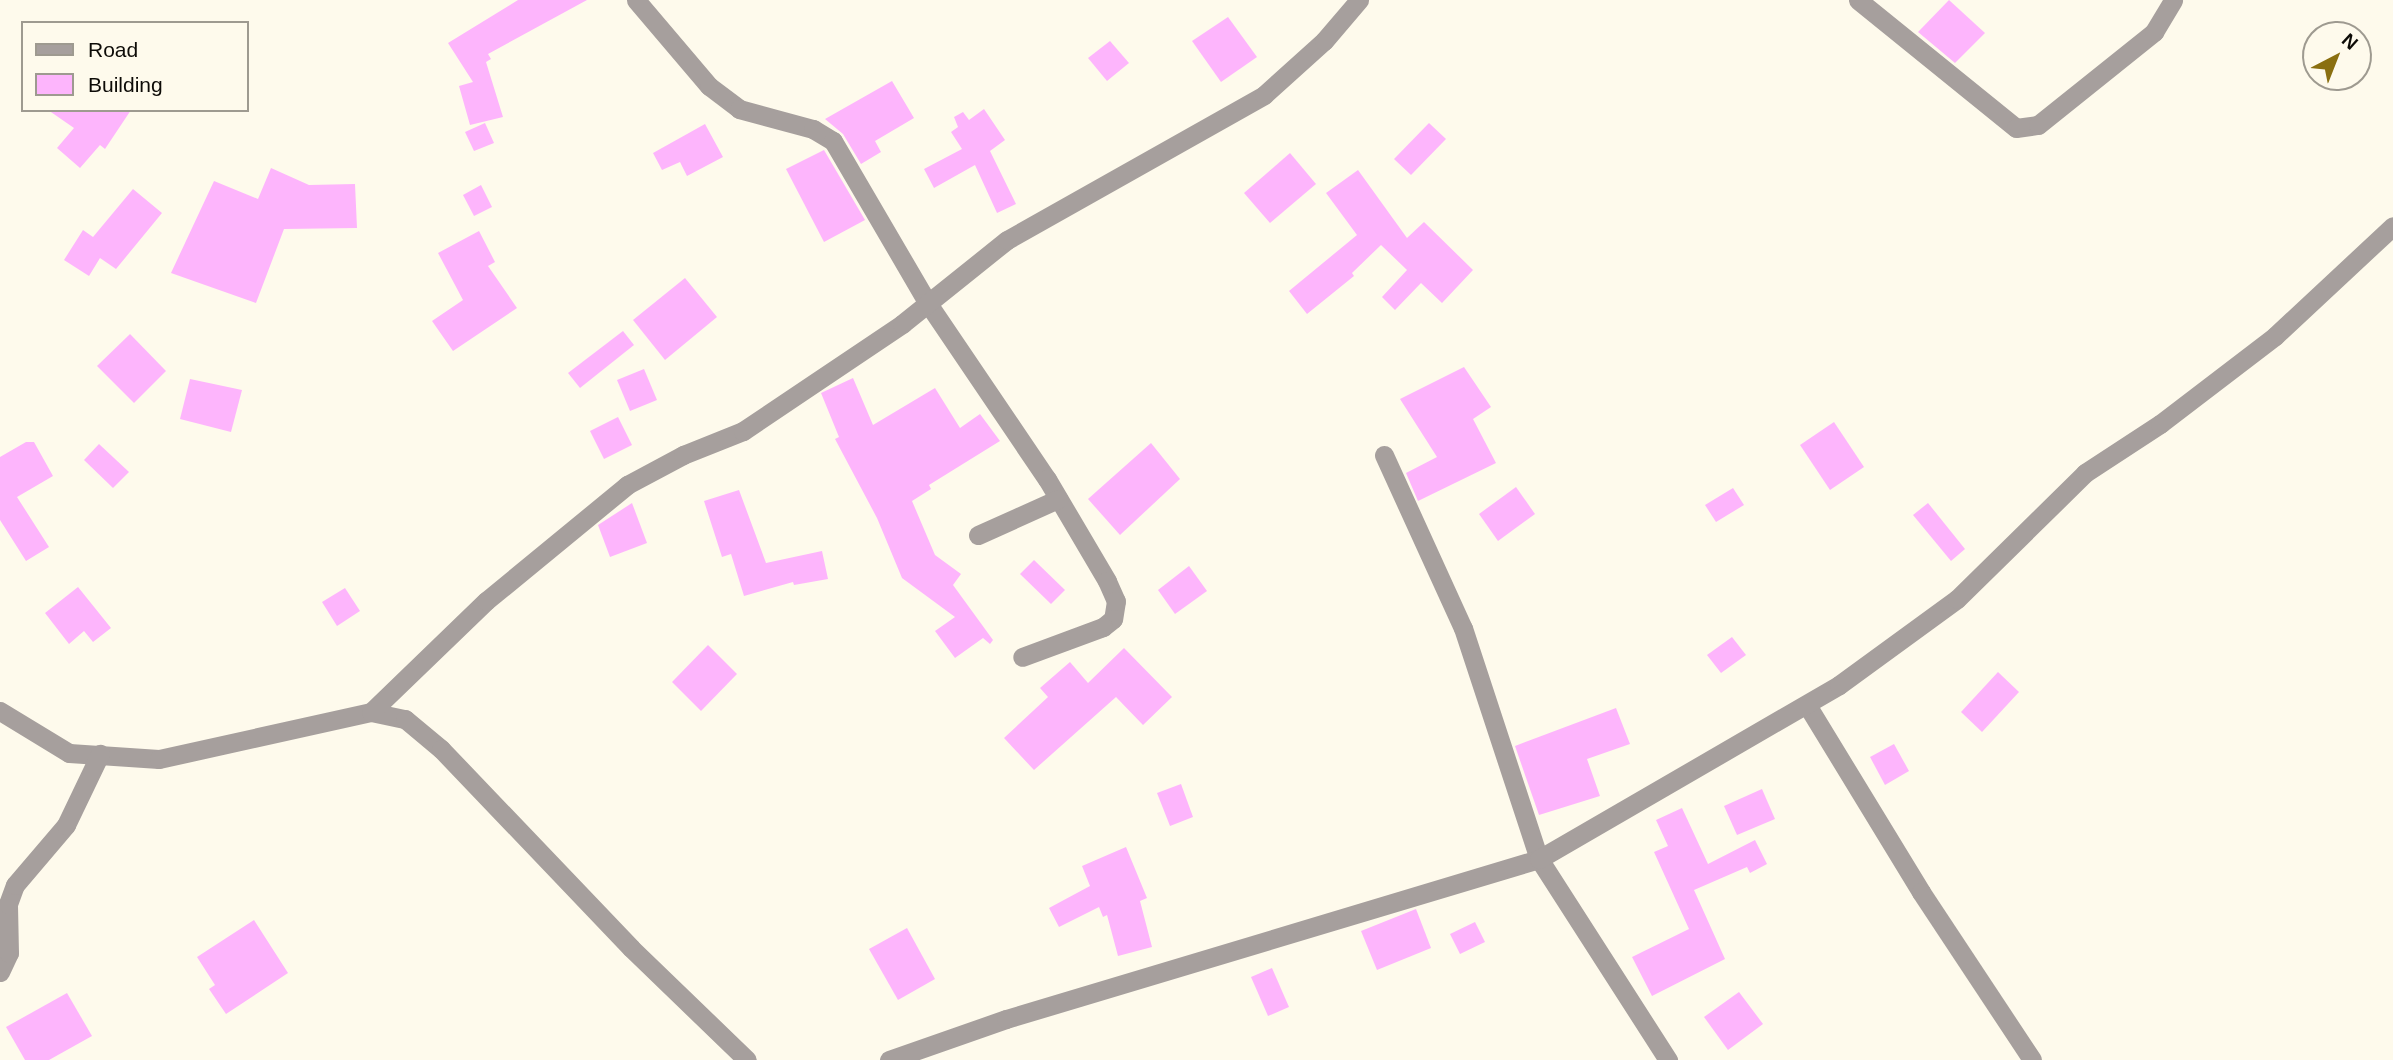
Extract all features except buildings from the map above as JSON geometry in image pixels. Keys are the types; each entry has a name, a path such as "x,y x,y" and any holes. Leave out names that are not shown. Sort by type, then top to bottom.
{"street":[{"path":"636,0 709,86 739,109 824,133 833,141 927,302 1058,499 1111,589 1116,601 1113,619 1104,627 1022,657"},
{"path":"371,712 486,601 627,485 683,454 743,431 902,324 1007,240 1264,95 1324,41 1359,0"},
{"path":"1858,0 2016,128 2038,125 2154,32 2173,0"},
{"path":"889,1060 1006,1019 1539,859 1807,705 1957,599 2085,473 2160,424 2275,336 2393,226"},
{"path":"1384,455 1463,628 1539,859 1668,1060"},
{"path":"978,535 1058,499"},
{"path":"1807,705 1922,892 2032,1060"},
{"path":"0,711 69,753 159,759 371,712 405,719 441,749 631,948 747,1060"},
{"path":"0,972 9,953 8,904 15,885 66,825 100,754"}]}
